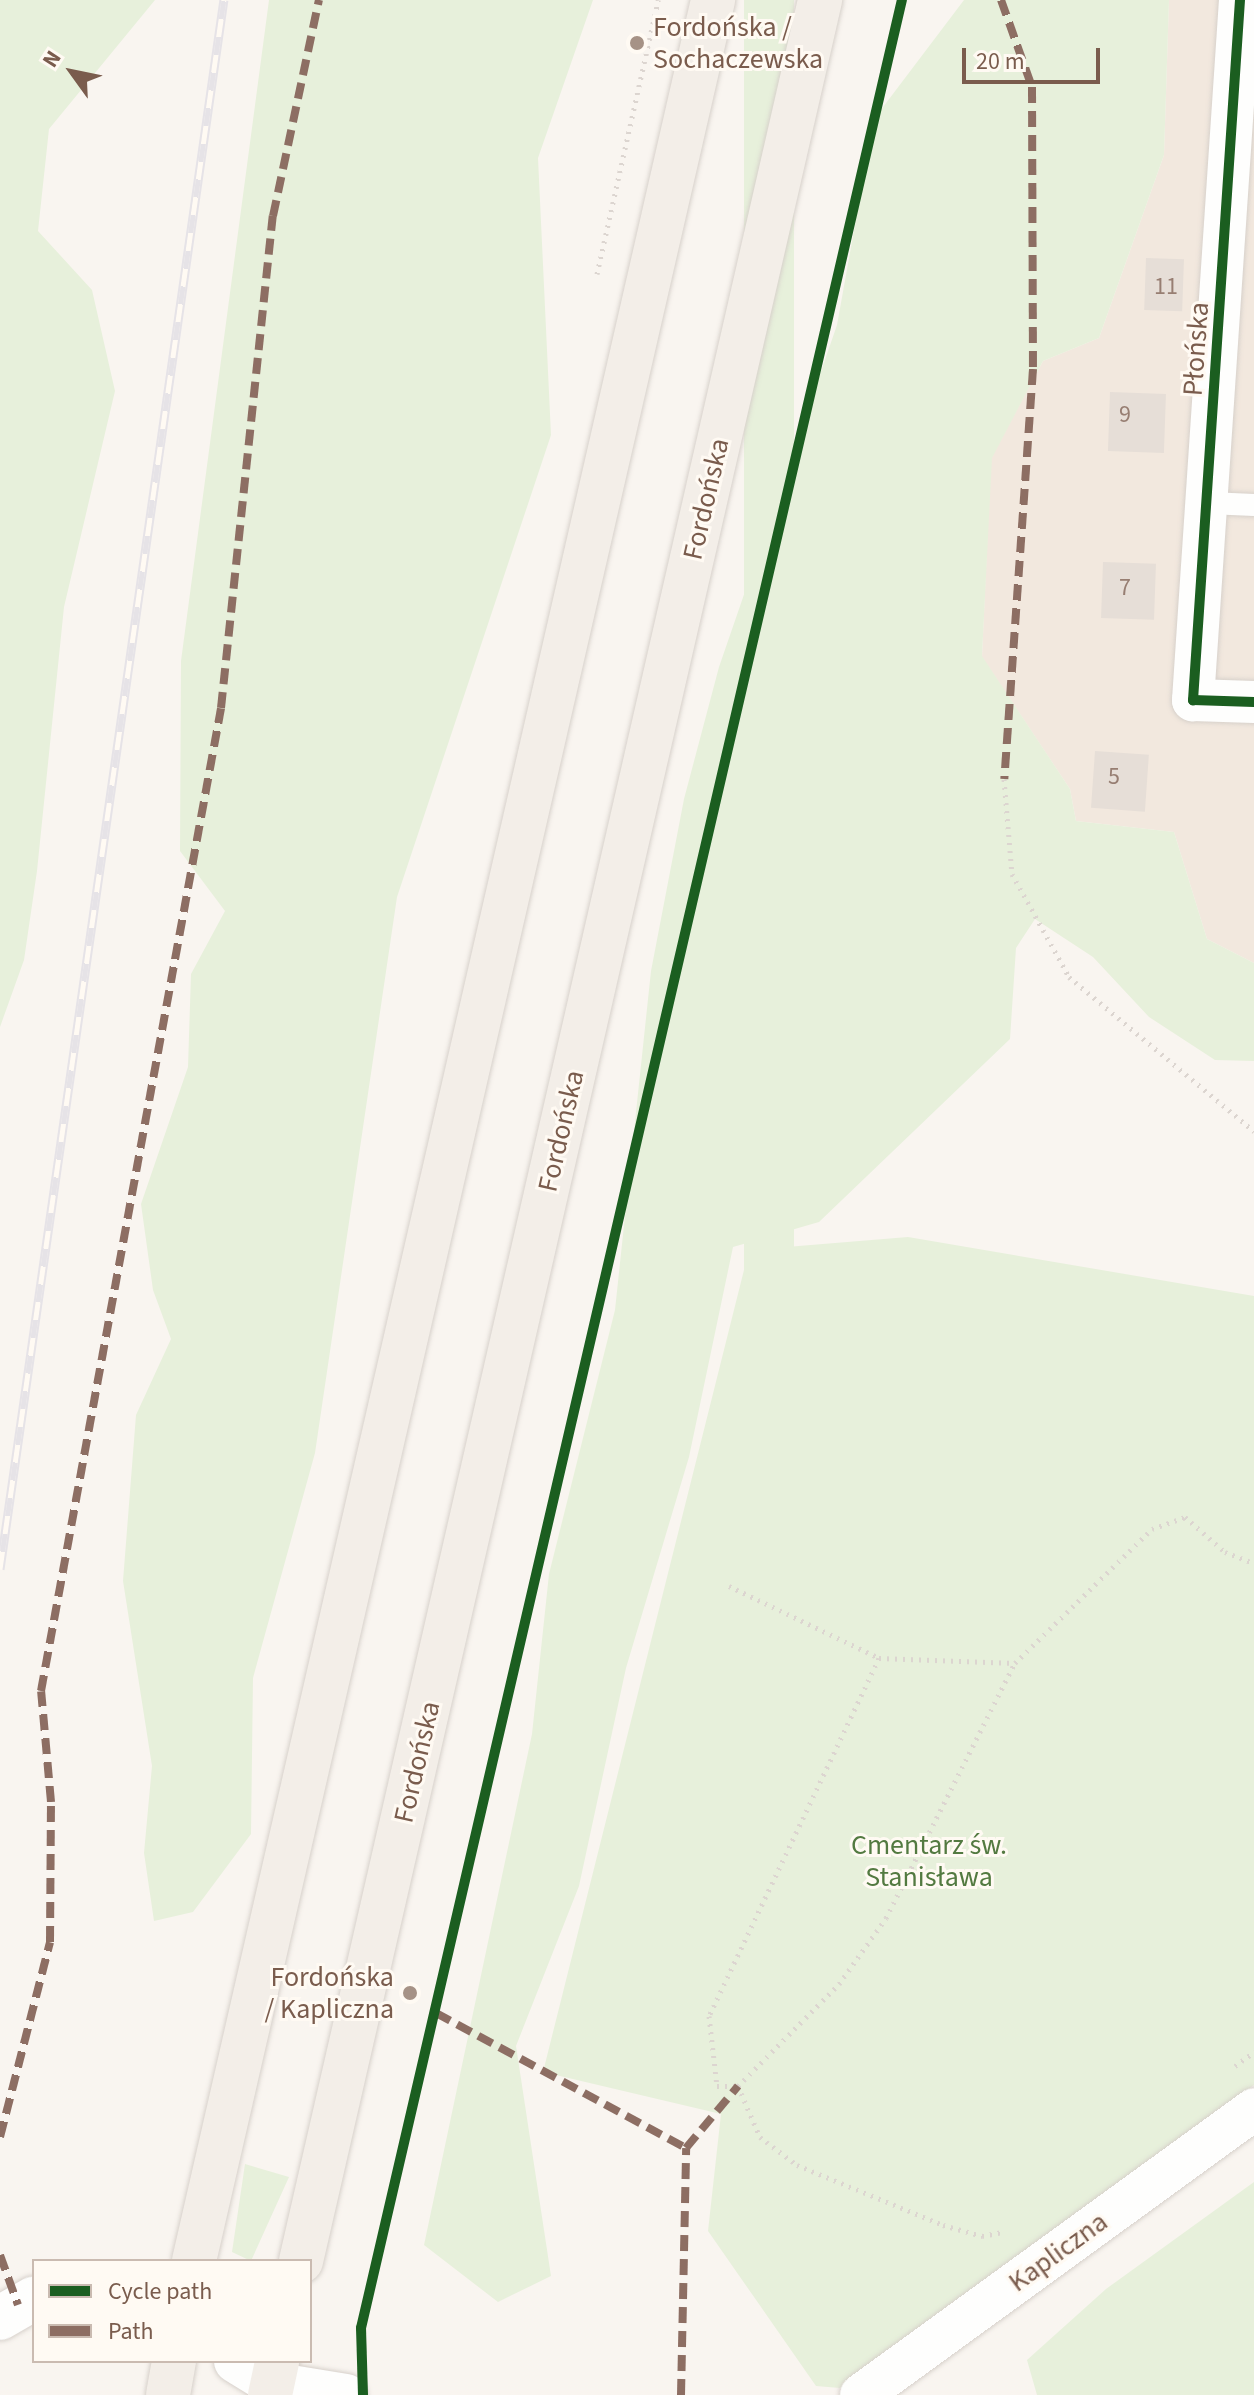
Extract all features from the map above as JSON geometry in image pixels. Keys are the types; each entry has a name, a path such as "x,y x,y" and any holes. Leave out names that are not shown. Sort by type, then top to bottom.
{"main road":[{"path":"194,2259 713,0"},
{"name":"Fordońska","path":"301,2259 820,0"},
{"path":"168,2395 174,2363"}],"street":[{"name":"Płońska","path":"1240,0 1209,503 1193,700 1254,702"},
{"name":"Kapliczna","path":"861,2395 1254,2109"},
{"path":"0,2318 32,2299"},
{"path":"264,2375 346,2395"}],"lane":[{"path":"1209,503 1254,505"}],"path":[{"path":"597,274 658,0"},
{"path":"1004,779 1012,874 1069,977 1254,1131"},
{"path":"879,1658 709,2016 717,2086 738,2086 839,1984 886,1918 1015,1663 1152,1529 1185,1517 1225,1552 1254,1563"},
{"path":"729,1586 879,1658 1015,1663"},
{"path":"1229,2070 1254,2052"},
{"path":"738,2086 771,2148 855,2194 982,2236 1018,2223"}],"shaded area":[{"path":"1169,0 1254,0 1254,963 1207,939 1174,832 1076,821 1070,789 982,657 991,458 1043,361 1099,338 1164,155"}],"green space":[{"path":"0,0 155,0 49,129 38,231 92,290 115,391 64,607 37,871 24,960 0,1027"},
{"path":"269,0 593,0 538,158 551,435 397,897 315,1453 253,1678 251,1834 193,1912 154,1921 144,1853 152,1766 123,1581 136,1415 171,1339 153,1290 141,1204 188,1067 191,974 225,911 180,851 181,661"},
{"path":"744,0 794,0 794,2191 744,2191"},
{"path":"964,0 1169,0 1164,155 1099,338 1043,361 992,458 982,656 1070,789 1076,821 1174,832 1207,939 1254,963 1254,1061 1215,1060 1149,1017 1093,957 1035,919 1016,948 1010,1039 819,1222 733,1247 689,1457 626,1668 579,1886 516,2046 551,2276 498,2302 424,2245 532,1734 549,1574 615,1310 651,971 684,799 719,667 837,325 874,119"},
{"name":"Cmentarz św. Stanisława","path":"908,1237 1254,1296 1254,2085 840,2388 816,2386 708,2231 721,2114 543,2072 749,1250"},
{"path":"245,2164 289,2177 252,2259 232,2252"},
{"path":"1254,2182 1254,2395 1037,2395 1027,2360 1106,2289"}],"building":[{"path":"1146,258 1184,259 1182,311 1144,310"},
{"path":"1110,392 1166,394 1164,453 1108,451"},
{"path":"1103,562 1156,564 1154,620 1101,618"},
{"path":"1095,751 1149,755 1145,812 1091,808"}],"railway":[{"path":"0,1569 224,0"}],"marked path":[{"path":"0,2137 50,1942 51,1802 41,1691 221,708 273,216 319,0"},
{"path":"1001,0 1032,87 1033,369 1004,779"},
{"path":"436,2013 686,2148"},
{"path":"681,2395 686,2148 738,2086"},
{"path":"0,2255 18,2305"}],"cycle path":[{"path":"363,2395 361,2328 902,0"},
{"path":"1240,0 1193,700 1254,702"}],"place":[{"name":"Fordońska / Sochaczewska","path":"637,43"},
{"name":"Fordońska / Kapliczna","path":"410,1993"}]}
